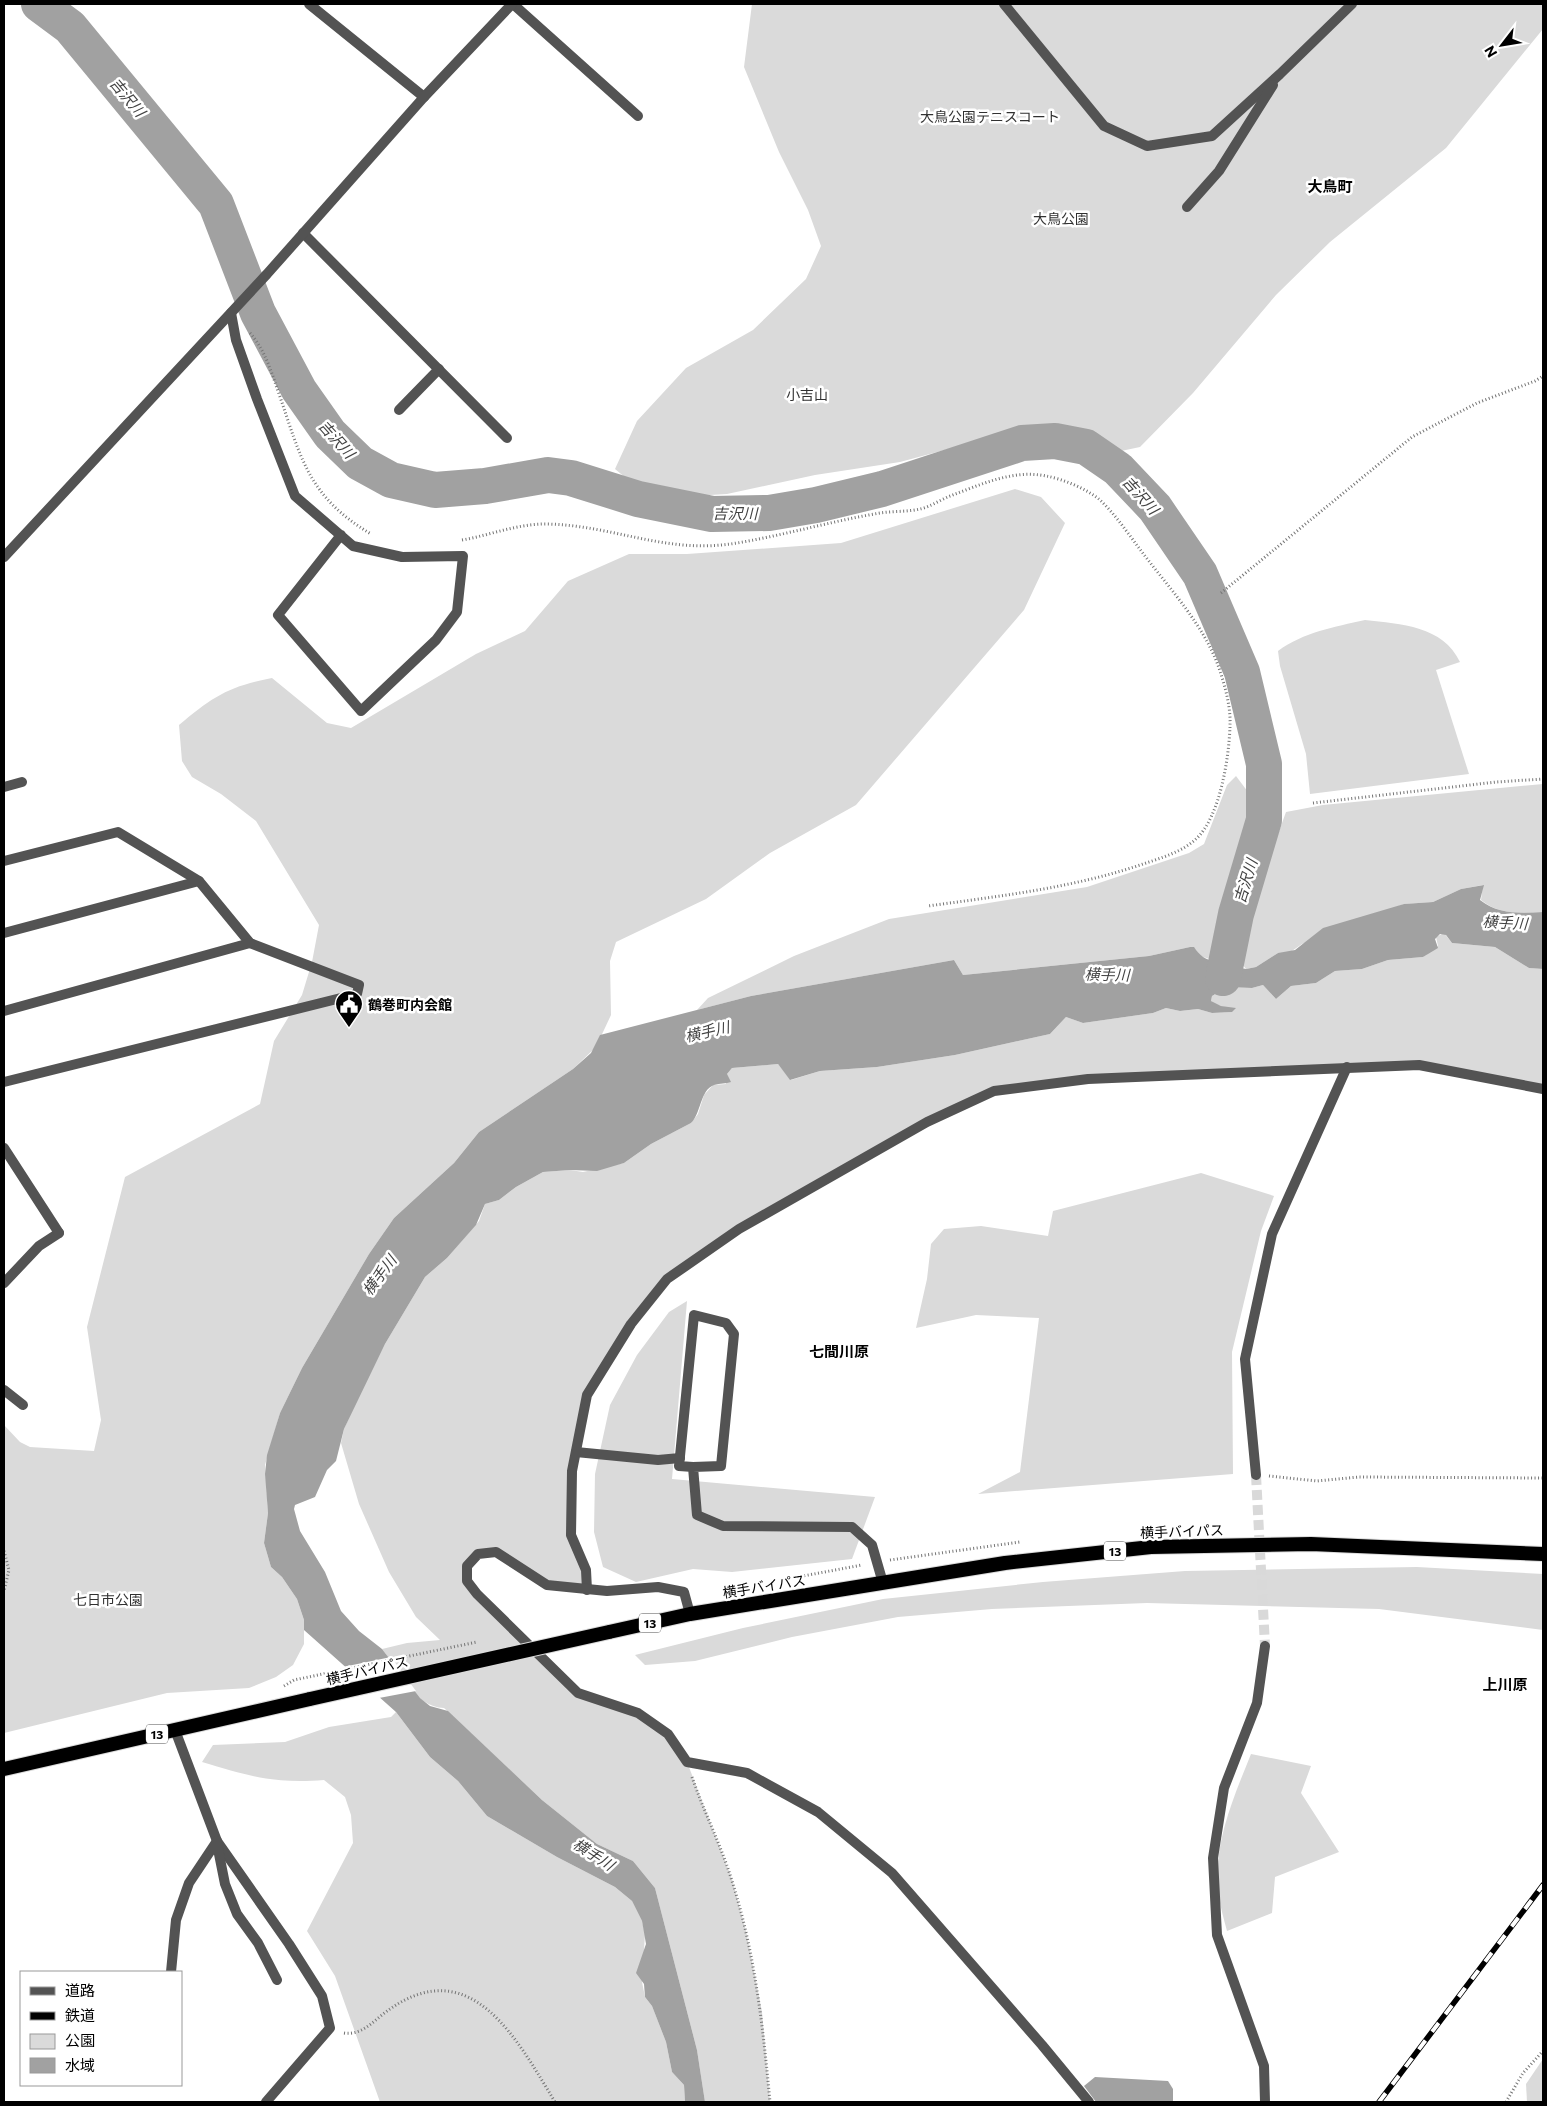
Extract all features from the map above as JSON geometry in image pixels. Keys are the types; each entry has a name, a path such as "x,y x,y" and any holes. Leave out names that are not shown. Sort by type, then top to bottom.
{"highway":[{"name":"横手バイパス","path":"4,1769 690,1614 1005,1563 1151,1547 1311,1544 1543,1554"}],"street":[{"path":"309,4 424,96"},
{"path":"4,557 231,313 424,96 512,4 638,116"},
{"path":"1004,4 1104,126 1147,146 1212,136 1280,74 1352,4"},
{"path":"1187,207 1219,171 1280,74"},
{"path":"303,233 508,438"},
{"path":"231,313 236,340 295,496 341,535 353,546 402,557 464,556 457,612 436,640 361,711 278,615 341,535"},
{"path":"399,410 439,369"},
{"path":"4,787 22,782"},
{"path":"4,861 118,832 199,881 250,943 359,985 357,994 4,1082"},
{"path":"4,933 199,881"},
{"path":"4,1011 250,943"},
{"path":"586,1590 586,1570 571,1535 572,1472 588,1395 631,1324 667,1279 739,1229 927,1122 994,1091 1088,1079 1419,1064 1543,1089"},
{"path":"1256,1474 1244,1359 1272,1234 1347,1067"},
{"path":"4,1148 59,1233 39,1246 4,1283"},
{"path":"694,1315 726,1323 734,1334 721,1466 693,1467 679,1466 694,1315"},
{"path":"4,1390 23,1406"},
{"path":"576,1452 658,1460 680,1458"},
{"path":"693,1467 697,1515 723,1526 852,1527 872,1545 883,1583"},
{"path":"690,1614 684,1592 658,1587 607,1591 586,1590 547,1584 496,1552 478,1554 467,1566 467,1581 477,1594 578,1693 638,1712 668,1734 687,1762 747,1773 818,1812 892,1872 1042,2044 1089,2102"},
{"path":"1265,1646 1257,1703 1224,1788 1214,1858 1217,1935 1264,2066 1265,2102"},
{"path":"175,1730 217,1840 225,1884 236,1914 258,1944 277,1980"},
{"path":"171,1971 176,1920 189,1882 217,1840"},
{"path":"217,1840 290,1944 322,1996 330,2028 266,2102"}],"path":[{"path":"231,313 252,335 267,360 304,464 319,491 334,507 377,537"},
{"path":"1221,593 1412,437 1477,403 1535,381 1543,376"},
{"path":"454,542 518,525 549,524 581,527 671,546 699,547 735,544 880,513 921,509 1004,477 1024,473 1048,476 1075,486 1099,499 1203,635 1218,665 1225,688 1230,724 1220,793 1213,813 1203,832 1194,841 1165,857 1116,873 1024,892 928,906"},
{"path":"1313,803 1496,782 1543,780"},
{"path":"1256,1474 1317,1481 1359,1477 1543,1478"},
{"path":"4,1551 9,1570 4,1591"},
{"path":"320,1675 468,1644"},
{"path":"687,1762 732,1880 746,1932 762,2012 770,2102"},
{"path":"330,2028 351,2034 361,2030 408,1997 428,1990 447,1990 470,1997 491,2010 533,2067 555,2102"},
{"path":"1506,2102 1523,2073 1543,2050"}],"green space":[{"name":"大鳥公園","path":"752,4 1543,4 1543,29 1446,148 1330,242 1276,295 1193,393 1140,447 1121,451 1083,434 1019,430 900,462 815,475 727,494 676,497 638,488 615,469 637,421 686,368 753,330 806,279 821,246 808,210 779,152 744,67"},
{"name":"七日市公園","path":"1015,489 1041,497 1065,523 1024,610 856,805 770,853 706,899 616,942 610,961 611,1015 596,1047 573,1069 479,1132 454,1163 394,1218 369,1254 302,1368 280,1413 265,1465 268,1513 264,1543 271,1567 282,1577 297,1599 304,1620 304,1644 293,1665 276,1677 249,1688 167,1693 4,1733 4,1425 20,1442 30,1447 94,1451 101,1420 87,1327 125,1177 260,1104 274,1041 302,995 312,962 319,925 256,821 221,794 192,777 182,761 179,725 201,707 222,694 244,685 272,678 327,723 351,728 476,654 525,631 568,581 629,554 687,554 841,543"},
{"path":"1365,620 1393,623 1420,629 1443,641 1453,650 1460,662 1436,670 1469,774 1310,794 1306,754 1280,666 1278,651 1288,644 1309,635"},
{"path":"1236,776 1248,792 1251,816 1246,856 1231,881 1232,909 1223,937 1225,947 1221,956 1216,961 1200,956 1194,948 1190,947 1149,956 963,975 954,960 751,996 697,1010 708,998 794,956 889,919 1087,887 1189,853 1204,844 1227,785"},
{"path":"1543,784 1543,912 1510,912 1488,905 1481,900 1483,885 1461,889 1433,902 1404,904 1302,944 1289,953 1278,953 1256,967 1246,969 1239,960 1237,943 1243,910 1256,876 1273,848 1286,812 1323,805"},
{"path":"1444,933 1452,943 1495,947 1529,968 1543,969 1543,1089 1419,1065 1088,1079 994,1091 739,1229 667,1279 587,1395 572,1471 571,1535 587,1590 547,1585 496,1552 478,1554 467,1566 467,1581 578,1693 638,1713 668,1734 687,1762 732,1879 746,1931 762,2012 770,2102 705,2102 697,2050 655,1888 633,1861 597,1844 542,1800 444,1708 433,1706 416,1694 401,1677 382,1649 407,1643 440,1640 416,1617 389,1572 359,1504 341,1443 344,1429 360,1393 385,1344 425,1277 447,1258 479,1221 485,1204 499,1200 516,1187 543,1172 570,1170 583,1172 624,1163 651,1144 691,1123 698,1114 704,1095 713,1085 726,1084 727,1074 732,1068 778,1064 791,1080 820,1071 877,1067 955,1055 1050,1034 1066,1017 1083,1023 1153,1013 1166,1008 1180,1011 1198,1009 1212,1013 1232,1012 1211,1001 1212,996 1227,987 1252,988 1263,985 1276,999 1291,986 1316,983 1335,971 1362,969 1388,960 1423,957 1438,946 1436,937"},
{"path":"1201,1173 1274,1196 1261,1231 1232,1352 1233,1474 978,1494 1020,1472 1039,1318 976,1315 916,1328 927,1279 931,1244 944,1229 981,1226 1048,1236 1053,1211"},
{"path":"687,1301 672,1479 875,1497 852,1559 732,1572 693,1569 636,1582 603,1567 594,1532 595,1474 610,1405 637,1355 669,1312"},
{"path":"1417,1567 1543,1574 1543,1630 1379,1609 1147,1603 992,1609 898,1617 792,1637 695,1661 645,1665 635,1655 743,1628 883,1599 1043,1582 1185,1571"},
{"path":"396,1712 430,1757 458,1781 487,1816 557,1857 615,1887 632,1901 642,1921 645,1934 642,1982 645,1997 652,2006 666,2042 672,2072 684,2085 685,2102 380,2102 335,1976 307,1931 353,1843 351,1815 345,1797 324,1780 290,1781 262,1778 202,1762 213,1745 285,1742 329,1727 391,1717"},
{"path":"1251,1754 1311,1766 1301,1793 1339,1852 1275,1877 1272,1913 1227,1931 1219,1898 1218,1861 1225,1824"},
{"path":"1543,2059 1543,2102 1527,2102 1526,2084"}],"water":[{"name":"横手川","path":"1484,885 1480,900 1487,905 1510,912 1543,912 1543,969 1529,968 1495,947 1452,943 1446,935 1440,934 1435,939 1438,948 1423,957 1388,960 1362,969 1335,971 1316,983 1291,986 1276,999 1263,985 1252,988 1227,987 1212,996 1211,1001 1221,1006 1236,1008 1232,1012 1212,1013 1198,1009 1180,1011 1166,1008 1153,1013 1083,1023 1066,1017 1050,1034 955,1055 877,1067 820,1071 790,1080 778,1064 732,1068 727,1074 731,1082 716,1084 709,1088 691,1123 651,1144 624,1163 597,1171 543,1172 516,1187 499,1200 485,1204 476,1225 447,1258 425,1277 385,1344 344,1429 336,1461 327,1470 315,1497 295,1505 294,1509 300,1531 325,1572 341,1611 359,1631 382,1649 420,1698 430,1706 448,1711 542,1800 597,1844 633,1861 655,1888 697,2050 705,2102 685,2102 684,2085 672,2072 666,2042 652,2006 645,1997 644,1984 636,1973 646,1944 642,1921 632,1901 615,1887 557,1857 487,1816 458,1781 430,1757 396,1712 304,1630 304,1620 297,1599 282,1577 271,1567 264,1543 268,1513 265,1474 267,1455 280,1413 302,1368 369,1254 394,1218 454,1163 479,1132 573,1069 591,1053 600,1035 751,996 954,960 963,975 1149,956 1194,947 1206,959 1216,961 1221,956 1229,959 1231,966 1246,969 1256,967 1278,953 1295,950 1323,928 1404,904 1433,902 1461,889"},
{"path":"1095,2077 1168,2081 1173,2089 1173,2102 1096,2102 1084,2086"}],"pier":[{"path":"391,1657 416,1691 379,1698 343,1667"}],"waterway":[{"name":"吉沢川","path":"39,4 70,27 216,204 258,313 299,390 330,434 360,463 391,480 435,490 485,486 548,475 571,478 638,499 712,514 769,513 816,505 882,489 1022,443 1055,441 1086,447 1118,469 1155,508 1200,574 1242,672 1264,764 1264,820 1236,914 1223,978"}],"tunnel":[{"path":"1256,1475 1265,1646"}],"railway":[{"path":"1379,2102 1543,1885"}],"place":[{"name":"鶴巻町内会館","path":"349,1028"}],"district":[{"name":"大鳥町","path":"1330,186"},
{"name":"七間川原","path":"839,1351"},
{"name":"上川原","path":"1505,1684"}],"park label":[{"name":"大鳥公園テニスコート","path":"990,116"},
{"name":"小吉山","path":"807,394"}]}
